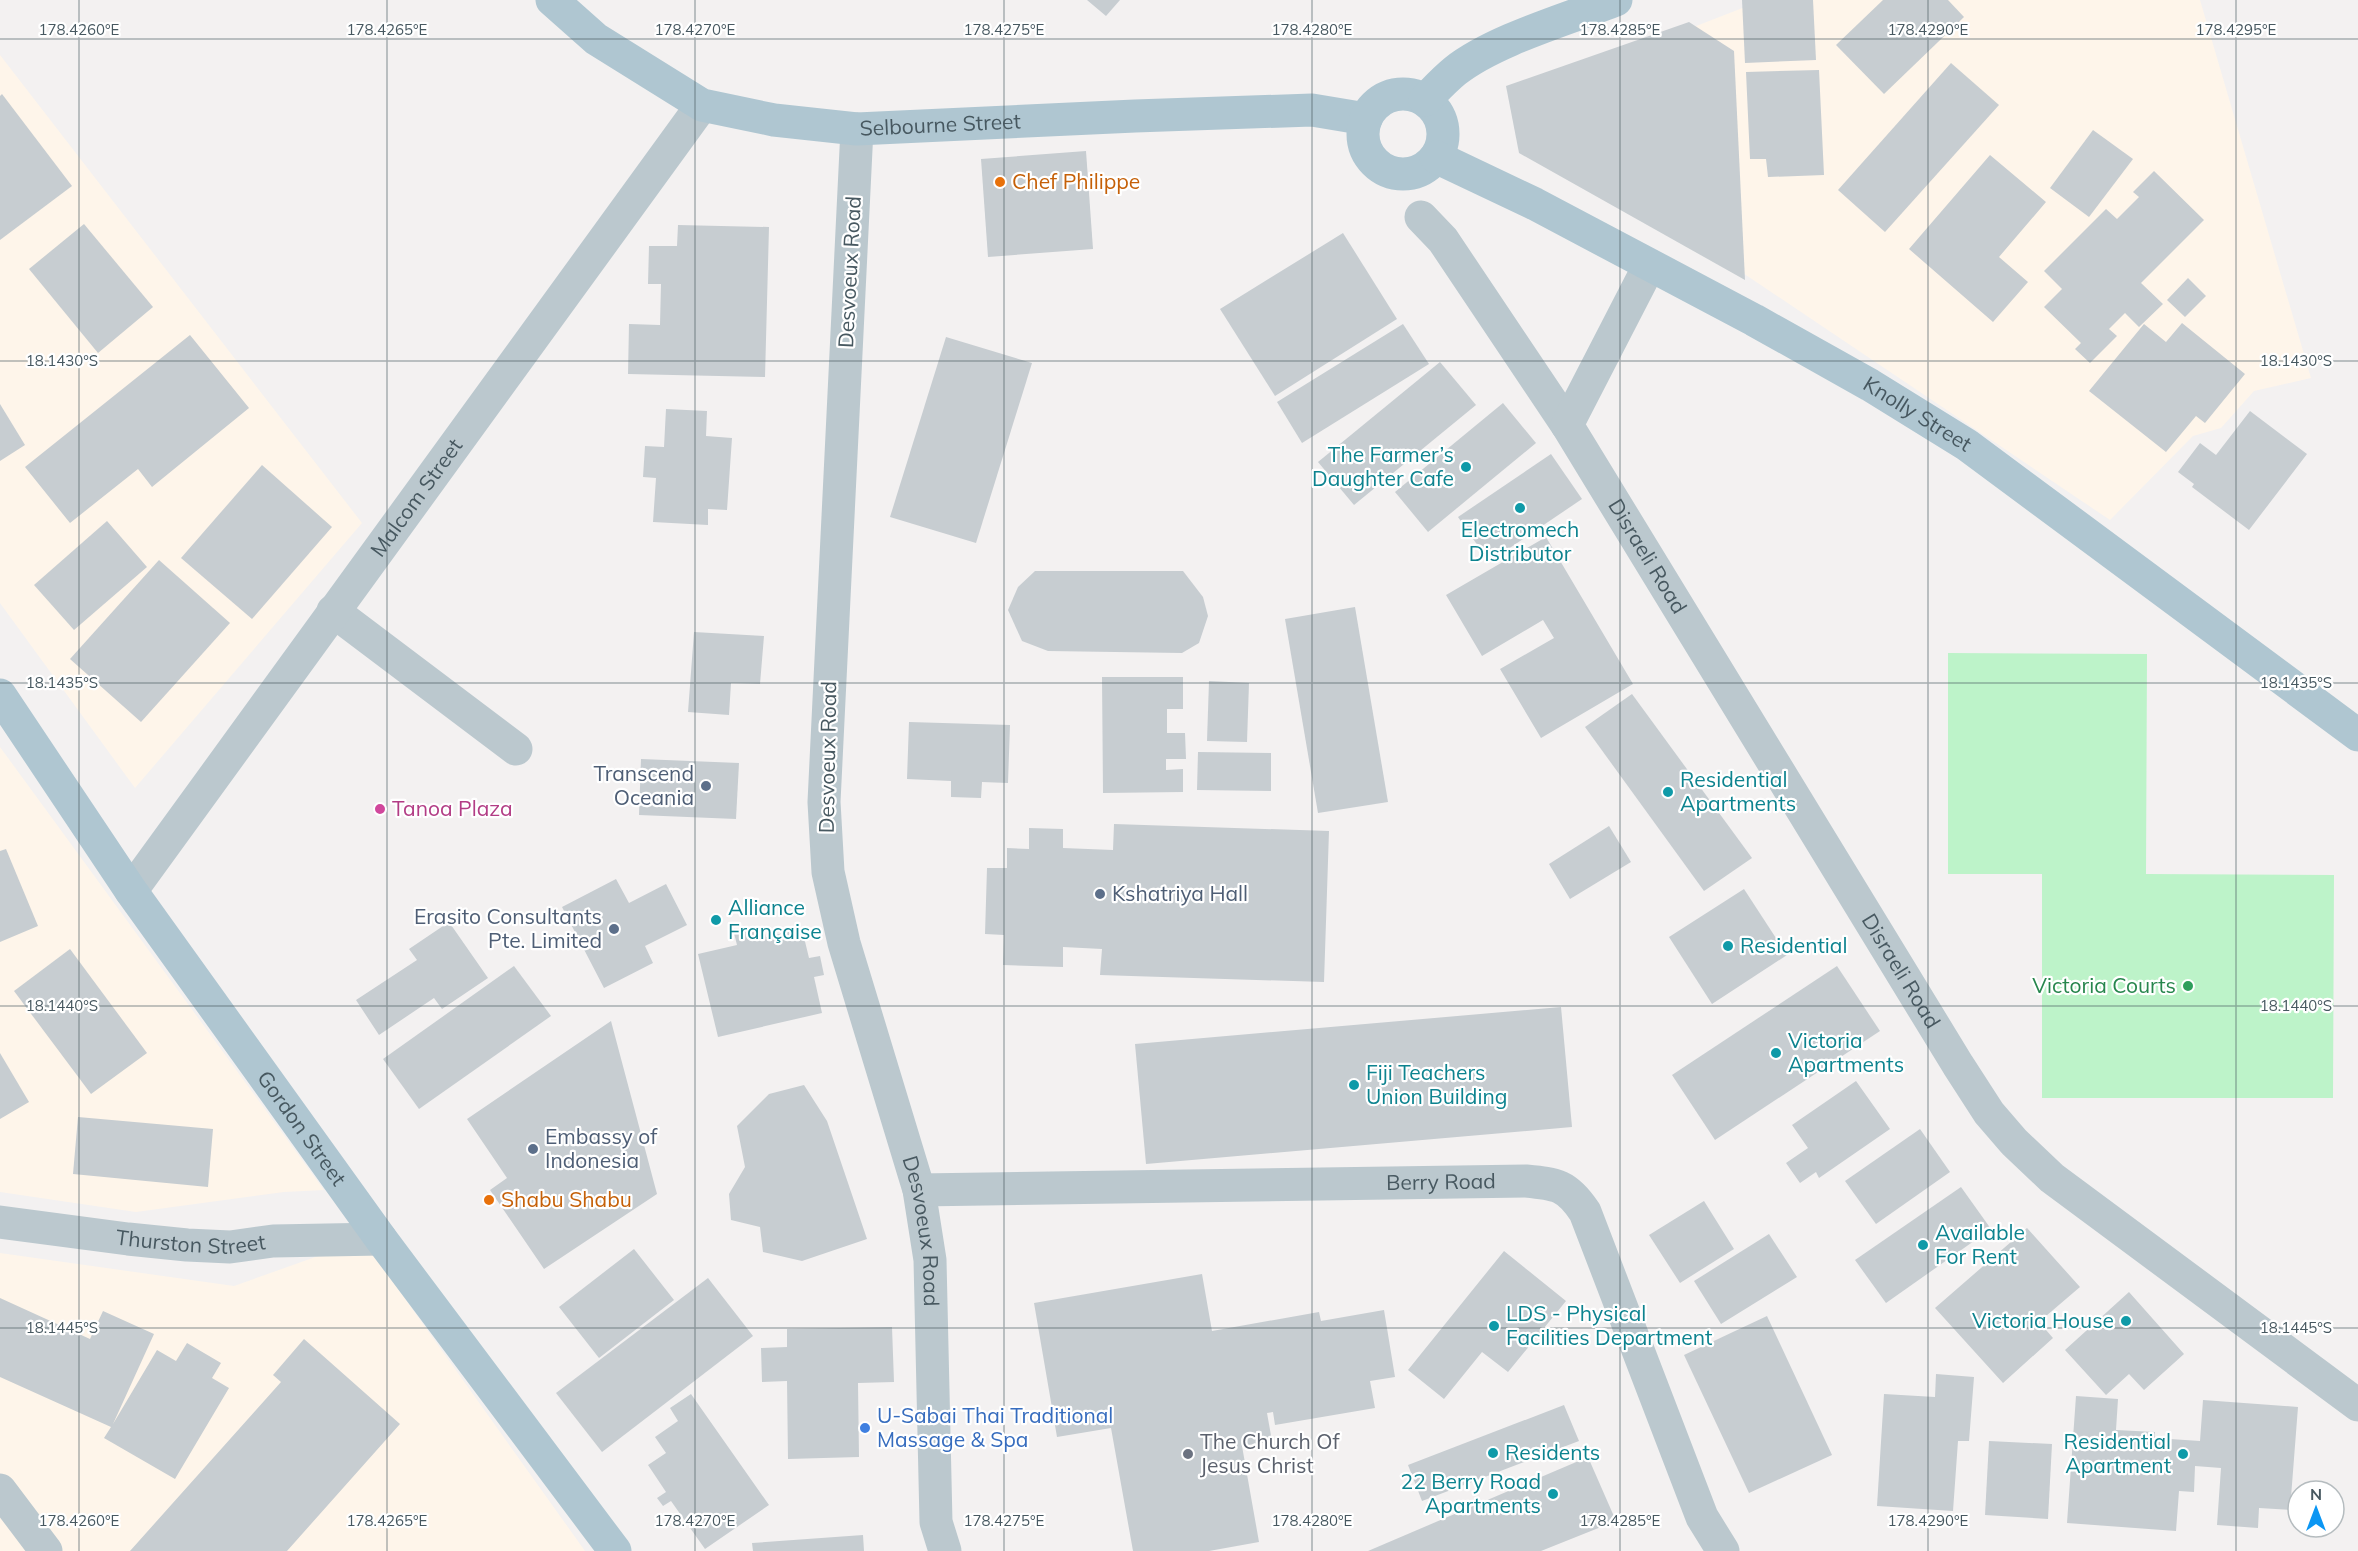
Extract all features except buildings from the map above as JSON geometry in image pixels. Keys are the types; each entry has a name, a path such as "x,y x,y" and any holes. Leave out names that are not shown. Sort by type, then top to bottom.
{"main road":[{"name":"Selbourne Street","path":"552,0 596,39 702,105 774,120 857,129 1312,110 1366,118"},
{"path":"1425,100 1456,70 1478,57 1503,44 1616,0"},
{"path":"1398,94 1412,95 1425,100 1438,115 1444,133 1442,146 1428,166 1416,172 1404,175 1385,170 1370,157 1364,144 1363,131 1366,118 1373,107 1384,99 1398,94"},
{"name":"Knolly Street","path":"1436,157 1535,204 1824,359 1927,419 1967,445 2358,735"},
{"name":"Gordon Street","path":"0,695 132,891 381,1239 615,1551"}],"street":[{"name":"Malcom Street","path":"132,891 702,105"},
{"name":"Desvoeux Road","path":"857,129 824,802 828,872 844,943 919,1190 930,1260 936,1522 945,1551"},
{"name":"Disraeli Road","path":"1421,216 1443,240 1567,425 1787,788 1989,1113 2014,1142 2052,1178 2358,1405"},
{"path":"1567,425 1649,266"},
{"path":"333,611 516,749"},
{"name":"Berry Road","path":"919,1190 1550,1183 1572,1194 1585,1212 1702,1517 1724,1551"},
{"name":"Thurston Street","path":"0,1222 128,1239 230,1247 273,1241 381,1239"},
{"path":"0,1490 46,1551"}],"shaded area":[{"path":"1763,0 2200,0 2311,378 2254,391 2221,428 2193,436 2110,520 1532,131 1537,88"},
{"path":"0,55 362,523 135,788 0,603"},
{"path":"0,747 324,1190 284,1192 136,1212 0,1192"},
{"path":"363,1240 585,1551 0,1551 0,1253 234,1286"}],"green space":[{"name":"Victoria Courts","path":"1948,653 2147,654 2146,874 2334,875 2333,1098 2042,1098 2042,874 1948,874"}],"place":[{"name":"Chef Philippe","path":"1000,182"},
{"name":"The Farmer’s Daughter Cafe","path":"1466,467"},
{"name":"Electromech Distributor","path":"1520,508"},
{"name":"Transcend Oceania","path":"706,786"},
{"name":"Residential Apartments","path":"1668,792"},
{"name":"Tanoa Plaza","path":"380,809"},
{"name":"Kshatriya Hall","path":"1100,894"},
{"name":"Alliance Française","path":"716,920"},
{"name":"Erasito Consultants Pte. Limited","path":"614,929"},
{"name":"Residential","path":"1728,946"},
{"name":"Victoria Courts","path":"2188,986"},
{"name":"Victoria Apartments","path":"1776,1053"},
{"name":"Fiji Teachers Union Building","path":"1354,1085"},
{"name":"Embassy of Indonesia","path":"533,1149"},
{"name":"Shabu Shabu","path":"489,1200"},
{"name":"Available For Rent","path":"1923,1245"},
{"name":"Victoria House","path":"2126,1321"},
{"name":"LDS - Physical Facilities Department","path":"1494,1326"},
{"name":"U-Sabai Thai Traditional Massage & Spa","path":"865,1428"},
{"name":"Residents","path":"1493,1453"},
{"name":"The Church Of Jesus Christ","path":"1188,1454"},
{"name":"Residential Apartment","path":"2183,1454"},
{"name":"22 Berry Road Apartments","path":"1553,1494"}]}
